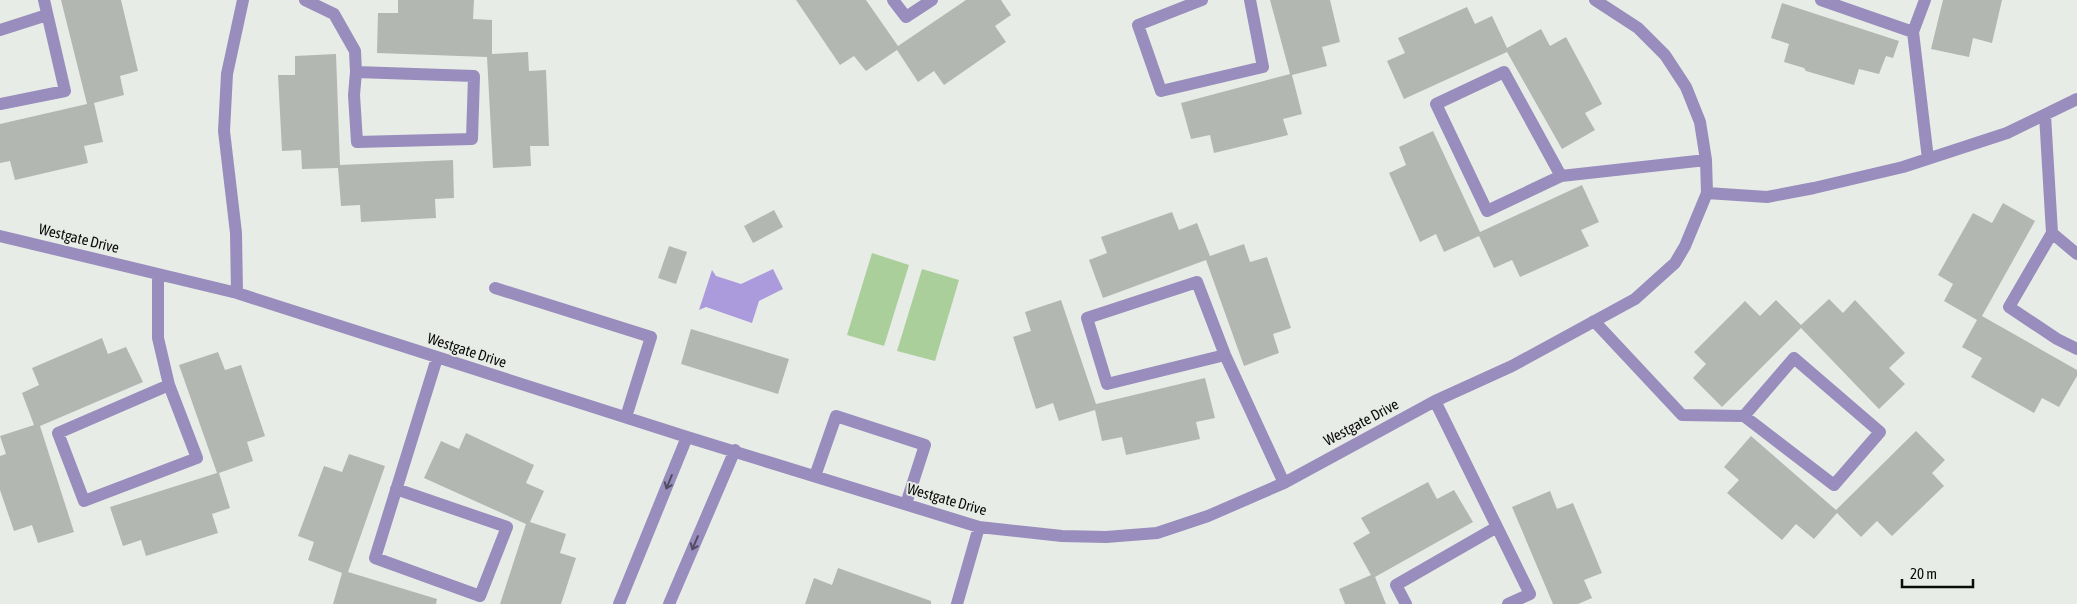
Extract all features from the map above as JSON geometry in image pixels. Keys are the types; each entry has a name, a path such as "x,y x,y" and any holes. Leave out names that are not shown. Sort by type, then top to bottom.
{"street":[{"path":"0,104 65,90 44,0"},
{"path":"237,293 236,233 224,131 227,74 243,0"},
{"path":"305,0 334,14 355,51 354,95 357,142 472,138 474,76 356,72"},
{"path":"893,0 906,17 932,0"},
{"path":"1202,0 1138,24 1161,91 1264,67 1250,0"},
{"name":"Westgate Drive","path":"0,236 237,293 687,437 735,450 979,527 1062,536 1106,537 1157,532 1208,516 1284,483 1435,401 1512,366 1634,300 1675,263 1685,246 1706,193 1706,160 1700,122 1694,104 1677,70 1638,28 1595,0"},
{"path":"1821,0 1913,32"},
{"path":"1925,0 1913,32 1928,159"},
{"path":"0,30 47,15"},
{"path":"1561,176 1504,72 1436,104 1487,211 1561,176 1706,160"},
{"path":"1706,193 1767,196 1814,188 1903,167 2007,133 2077,99"},
{"path":"2045,115 2052,233 2008,307 2077,349"},
{"path":"2052,233 2077,254"},
{"path":"158,275 158,338 169,385 197,458 84,501 58,433 169,385"},
{"path":"1225,355 1107,384 1087,318 1197,282 1225,355 1284,483"},
{"path":"495,288 651,337 626,417"},
{"path":"1594,321 1682,415 1744,416 1834,485 1880,432 1794,358 1744,416"},
{"path":"396,489 507,527 480,596 375,558 396,489 437,358"},
{"path":"1435,401 1530,594 1508,604"},
{"path":"815,476 836,416 925,445 906,504"},
{"path":"619,604 687,437"},
{"path":"669,604 735,450"},
{"path":"957,604 979,527"},
{"path":"1406,604 1396,585 1497,527"}],"green space":[{"path":"872,253 909,265 884,346 847,335"},
{"path":"922,269 959,280 935,361 897,351"}],"shaded area":[{"path":"773,269 783,289 759,301 752,323 706,307 699,310 712,270 716,276 741,284"}],"building":[{"path":"61,0 121,0 138,71 120,76 124,95 94,103 103,142 84,146 88,163 15,180 10,161 0,163 0,124 87,104"},
{"path":"398,0 474,0 473,19 492,20 492,54 528,52 529,71 546,70 549,146 530,146 531,166 493,168 487,57 377,53 378,13 398,13"},
{"path":"796,0 866,0 898,46 966,0 1001,0 1011,15 995,26 1006,42 944,85 934,71 918,82 897,50 866,71 854,56 840,65"},
{"path":"1270,0 1330,0 1340,42 1322,47 1327,66 1292,75 1302,114 1283,119 1288,135 1214,153 1210,135 1191,139 1181,103 1290,74"},
{"path":"1943,0 2002,0 1992,43 1973,38 1969,57 1931,49"},
{"path":"1782,3 1899,41 1893,58 1886,56 1879,74 1859,69 1854,85 1806,71 1804,68 1784,62 1789,44 1771,38"},
{"path":"1467,7 1475,24 1492,16 1507,48 1541,29 1550,46 1566,37 1602,104 1585,113 1595,130 1562,149 1507,52 1404,99 1387,61 1405,53 1398,38"},
{"path":"336,54 340,165 453,160 454,198 435,199 436,218 361,222 360,205 341,206 338,168 302,169 301,150 282,151 278,75 295,75 295,56"},
{"path":"1433,131 1480,232 1582,185 1599,222 1581,230 1589,246 1520,277 1512,260 1494,268 1479,236 1444,252 1436,234 1420,242 1389,173 1406,165 1399,147"},
{"path":"2003,203 2035,221 1982,316 2077,370 2077,376 2059,407 2042,398 2034,413 1971,377 1982,358 1962,347 1977,320 1944,301 1953,284 1938,275 1973,213 1992,223"},
{"path":"774,210 783,227 753,243 744,226"},
{"path":"1172,212 1179,230 1197,223 1210,256 1244,244 1250,262 1267,257 1291,328 1273,334 1279,353 1244,366 1206,260 1103,298 1089,260 1107,253 1101,237"},
{"path":"669,246 687,252 676,284 658,278"},
{"path":"1829,299 1843,313 1855,300 1905,353 1889,368 1905,384 1879,409 1801,328 1722,407 1693,378 1706,364 1694,352 1745,301 1760,316 1776,300 1801,325"},
{"path":"1061,300 1096,404 1205,378 1215,418 1196,422 1200,439 1126,455 1122,437 1102,441 1095,410 1059,421 1053,403 1036,409 1013,337 1031,331 1025,312"},
{"path":"691,329 789,359 778,394 681,364"},
{"path":"102,338 108,354 126,347 143,382 40,426 74,532 38,543 32,525 14,531 0,490 0,456 6,454 0,436 34,425 22,393 39,385 32,368"},
{"path":"218,352 225,370 241,365 265,436 247,442 253,461 219,473 230,508 212,514 218,533 146,556 141,540 123,546 110,507 217,473 179,365"},
{"path":"1916,431 1945,460 1932,473 1944,486 1892,536 1877,521 1861,537 1837,513 1814,539 1796,524 1782,540 1727,493 1739,480 1724,467 1751,436 1836,510"},
{"path":"466,433 534,465 526,483 544,491 530,522 566,534 560,553 576,558 561,604 500,604 526,524 424,478 441,441 459,449"},
{"path":"349,454 385,466 348,572 437,599 436,604 333,604 342,573 308,560 314,542 298,536 324,466 342,472"},
{"path":"1428,482 1437,499 1454,490 1473,522 1375,577 1386,604 1345,604 1339,589 1371,575 1353,543 1370,533 1361,518"},
{"path":"1550,491 1557,509 1573,503 1602,573 1584,580 1592,598 1578,604 1553,604 1512,507"},
{"path":"838,568 931,601 931,604 805,604 814,578 832,585"}]}
